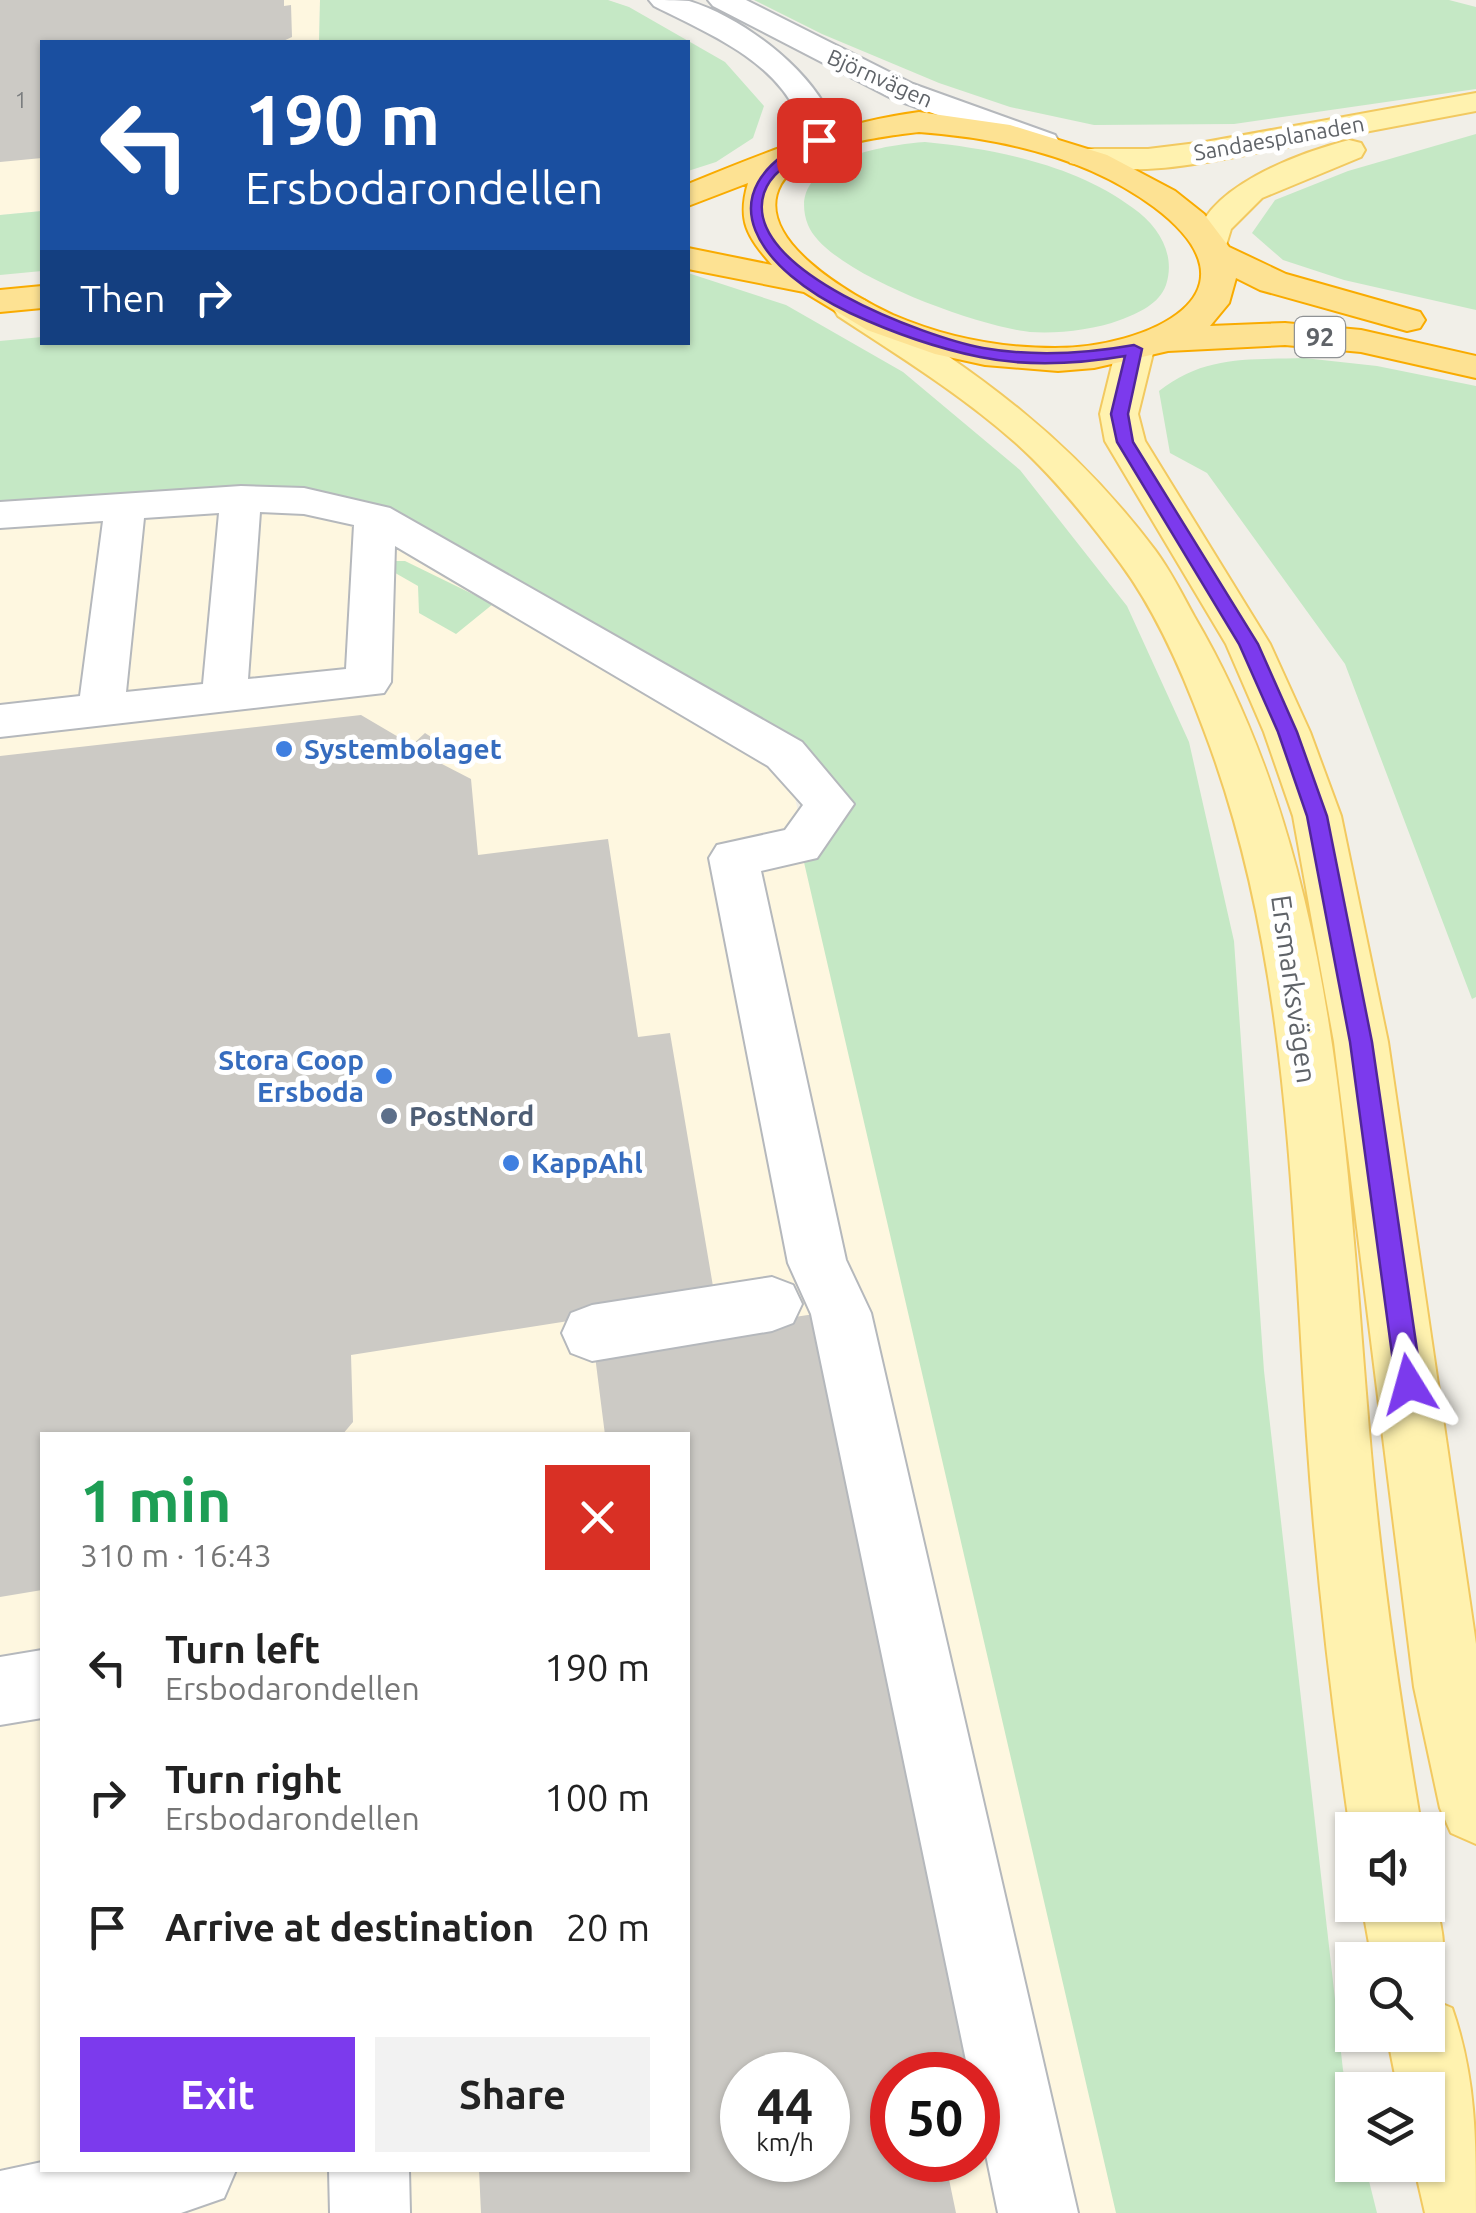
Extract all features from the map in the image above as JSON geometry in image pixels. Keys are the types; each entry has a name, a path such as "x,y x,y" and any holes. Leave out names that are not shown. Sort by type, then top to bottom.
{"highway":[{"path":"690,195 796,151 846,131 920,122 984,130 1042,142 1082,156 1154,192 1190,219 1214,250 1218,291 1210,306 1182,331 1148,345 1075,360 984,353 912,334 851,308 812,283 779,254 761,230 756,213 757,194 769,174 796,151"},
{"name":"92","path":"1214,250 1273,282 1476,338"},
{"path":"690,259 812,283"},
{"path":"0,301 40,297"},
{"path":"0,328 40,324"},
{"name":"92","path":"1148,345 1304,336 1361,341 1476,367"}],"main road":[{"name":"Sandaesplanaden","path":"1082,156 1148,159 1205,152 1476,103"},
{"name":"Sandaesplanaden","path":"1214,250 1214,226 1250,191 1295,170 1476,103"},
{"name":"Ersmarksvägen","path":"851,308 1010,416 1056,459 1112,524 1152,578 1194,653 1229,724 1256,794 1284,903 1305,1041 1364,1694 1383,1812"},
{"name":"Ersmarksvägen","path":"1148,345 1120,414 1125,442 1248,644 1287,732 1317,816 1361,1042 1448,1688 1476,1808"},
{"path":"1429,2052 1465,2213"}],"street":[{"name":"Björnvägen","path":"664,0 746,45 801,90 813,113 796,151"},
{"name":"Björnvägen","path":"723,0 902,90 1042,142"},
{"path":"224,698 241,500"},
{"path":"0,515 241,500 304,501 375,517 785,754 830,804 800,845 734,858 817,1263 841,1312 1038,2213"},
{"path":"100,711 124,506"},
{"path":"0,722 368,682 375,517"},
{"path":"592,1333 772,1304"},
{"path":"0,1691 40,1684"},
{"path":"0,2211 186,2172"},
{"path":"369,2172 370,2213"}],"shaded area":[{"path":"0,0 320,0 319,40 40,40 40,211 0,215"},
{"path":"241,499 375,517 785,754 1118,2213 0,2213 0,515"}],"green space":[{"path":"320,0 608,0 629,7 687,40 319,40"},
{"path":"754,0 1449,0 1476,7 1476,89 1234,124 1094,125 1010,107 939,83 822,34"},
{"path":"690,42 725,62 764,106 753,138 716,162 690,170"},
{"path":"1476,134 1476,310 1344,280 1283,260 1252,233 1275,200 1348,171"},
{"path":"925,142 1034,162 1110,193 1142,215 1158,232 1169,263 1163,292 1148,307 1110,323 1075,330 1030,332 977,320 907,295 873,279 821,243 808,225 804,203 810,185 823,171 863,152"},
{"path":"40,211 40,271 0,275 0,215"},
{"path":"690,274 786,305 903,372 1020,470 1127,606 1189,742 1234,941 1264,1371 1335,1999 1335,2052 1341,2052 1343,2072 1335,2072 1335,2182 1369,2182 1377,2213 1116,2213 800,845 829,804 478,579 304,501 0,515 0,341 40,337 40,345 690,345"},
{"path":"1304,358 1377,366 1476,386 1476,997 1472,999 1345,664 1207,473 1170,453 1159,391 1210,365"},
{"path":"396,561 405,561 493,604 456,634 419,613 418,586 390,570"}],"building":[{"path":"0,0 284,0 284,6 291,5 292,37 285,40 40,40 40,158 0,162"},
{"path":"361,715 412,745 425,733 454,752 442,764 471,779 478,855 608,839 638,1037 670,1033 715,1298 351,1355 353,1422 345,1432 40,1432 40,1590 0,1597 0,756"},
{"path":"821,1313 982,2052 870,2052 870,2182 950,2182 956,2213 481,2213 479,2172 690,2172 690,1432 605,1432 594,1348"}],"place":[{"name":"Systembolaget","path":"284,749"},
{"name":"Stora Coop Ersboda","path":"384,1076"},
{"name":"PostNord","path":"389,1116"},
{"name":"KappAhl","path":"511,1163"}],"route":[{"path":"819,140 791,154 769,174 757,194 756,213 761,230 779,254 812,283 851,308 912,334 984,353 1075,360 1134,349 1120,414 1125,442 1248,644 1287,732 1317,816 1336,896 1361,1042 1409,1384"}]}
